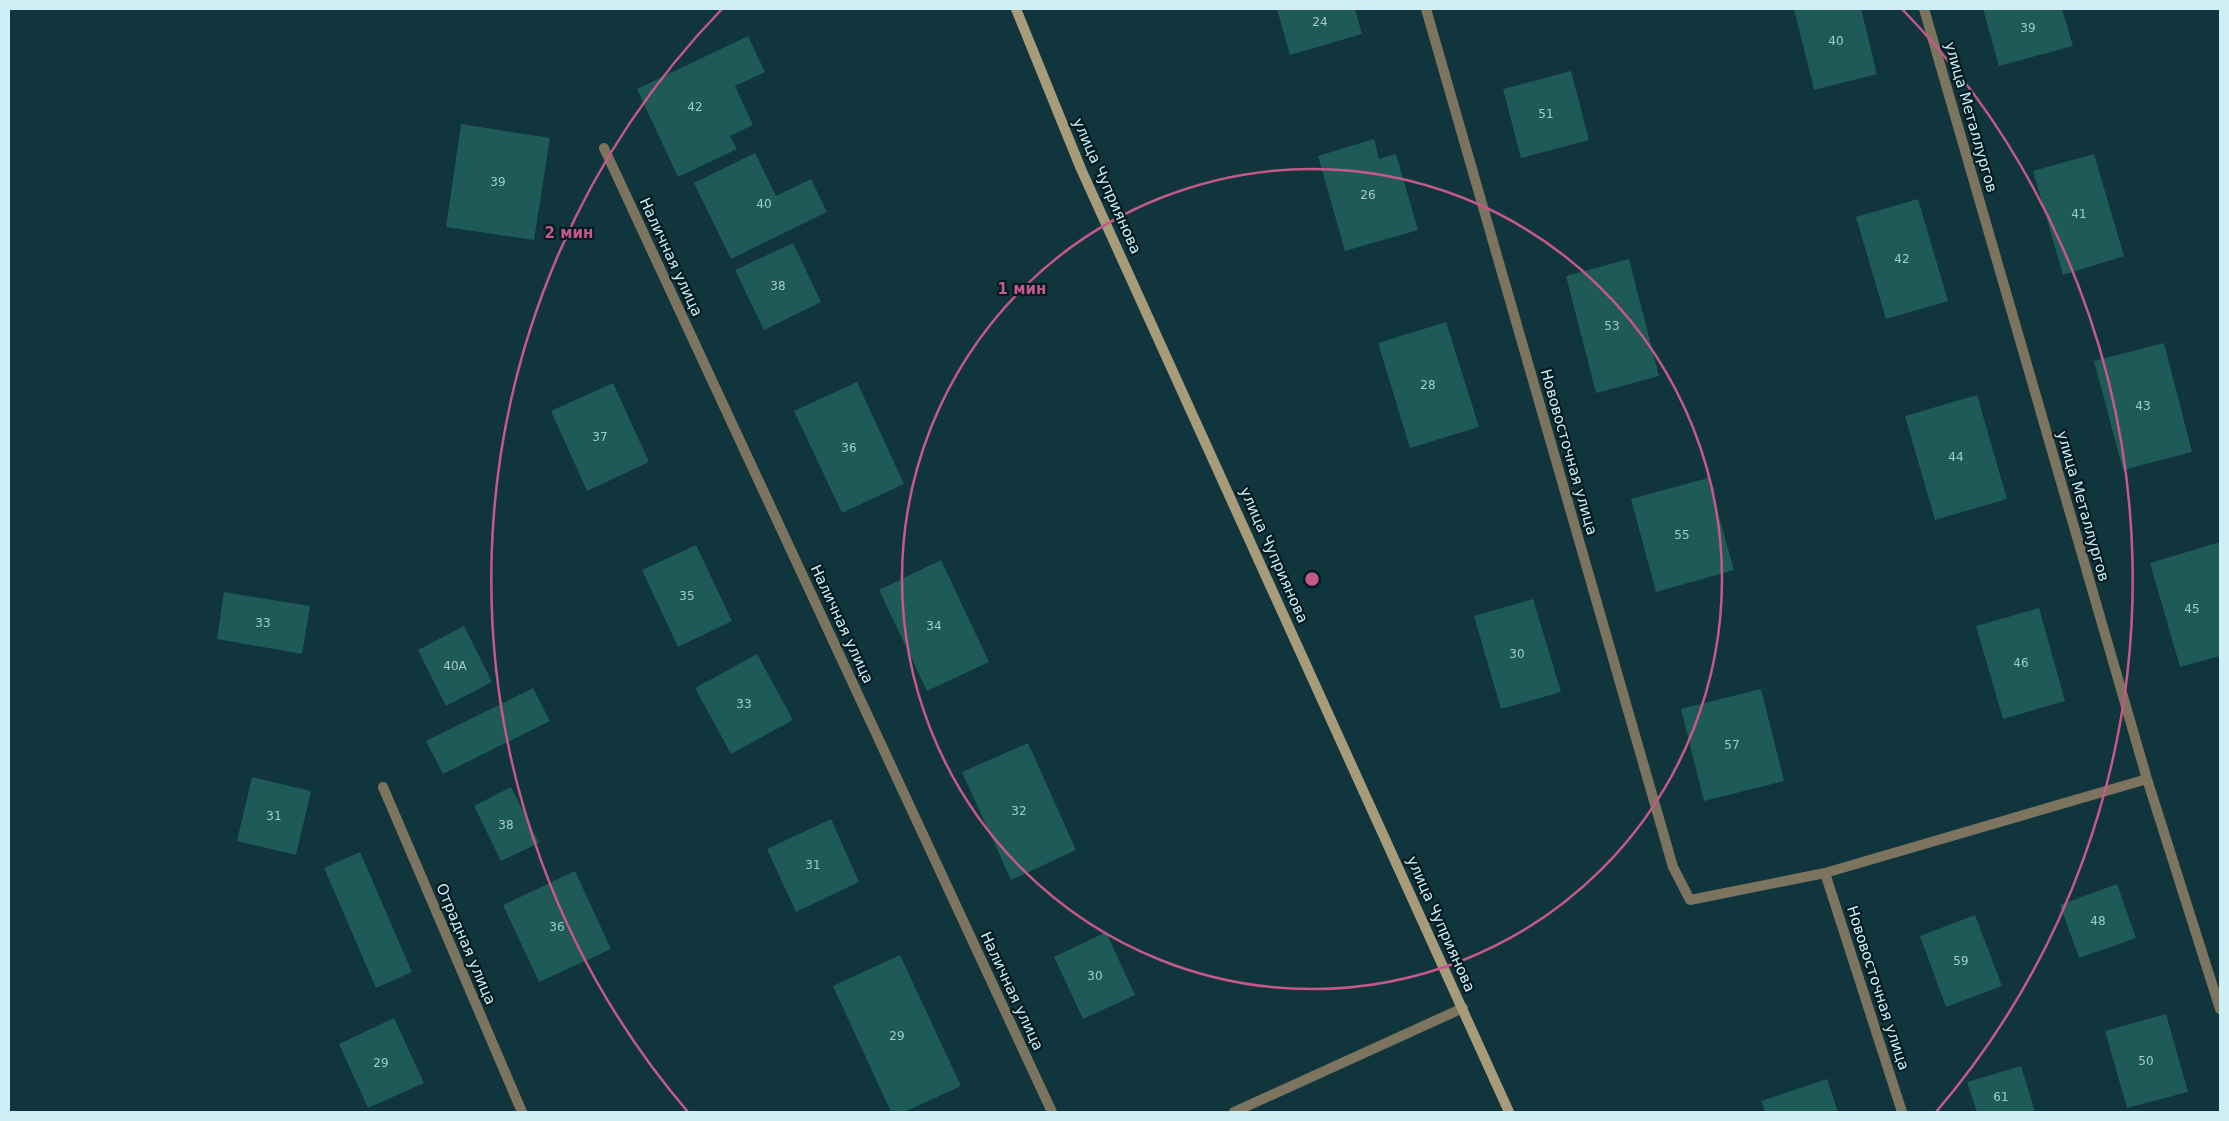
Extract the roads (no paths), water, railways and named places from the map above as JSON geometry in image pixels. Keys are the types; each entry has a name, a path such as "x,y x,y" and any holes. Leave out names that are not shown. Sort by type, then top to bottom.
{"street":[{"name":"улица Чуприянова","path":"1016,9 1081,169 1509,1112"},
{"name":"Нововосточная улица","path":"1426,9 1673,867 1690,900 1826,873 1902,1112"},
{"name":"улица Металлургов","path":"1924,9 2147,779 2220,1009"},
{"name":"Наличная улица","path":"604,148 1052,1112"},
{"path":"1826,873 2147,779"},
{"name":"Отрадная улица","path":"383,787 522,1112"},
{"path":"1234,1112 1463,1008"}]}
